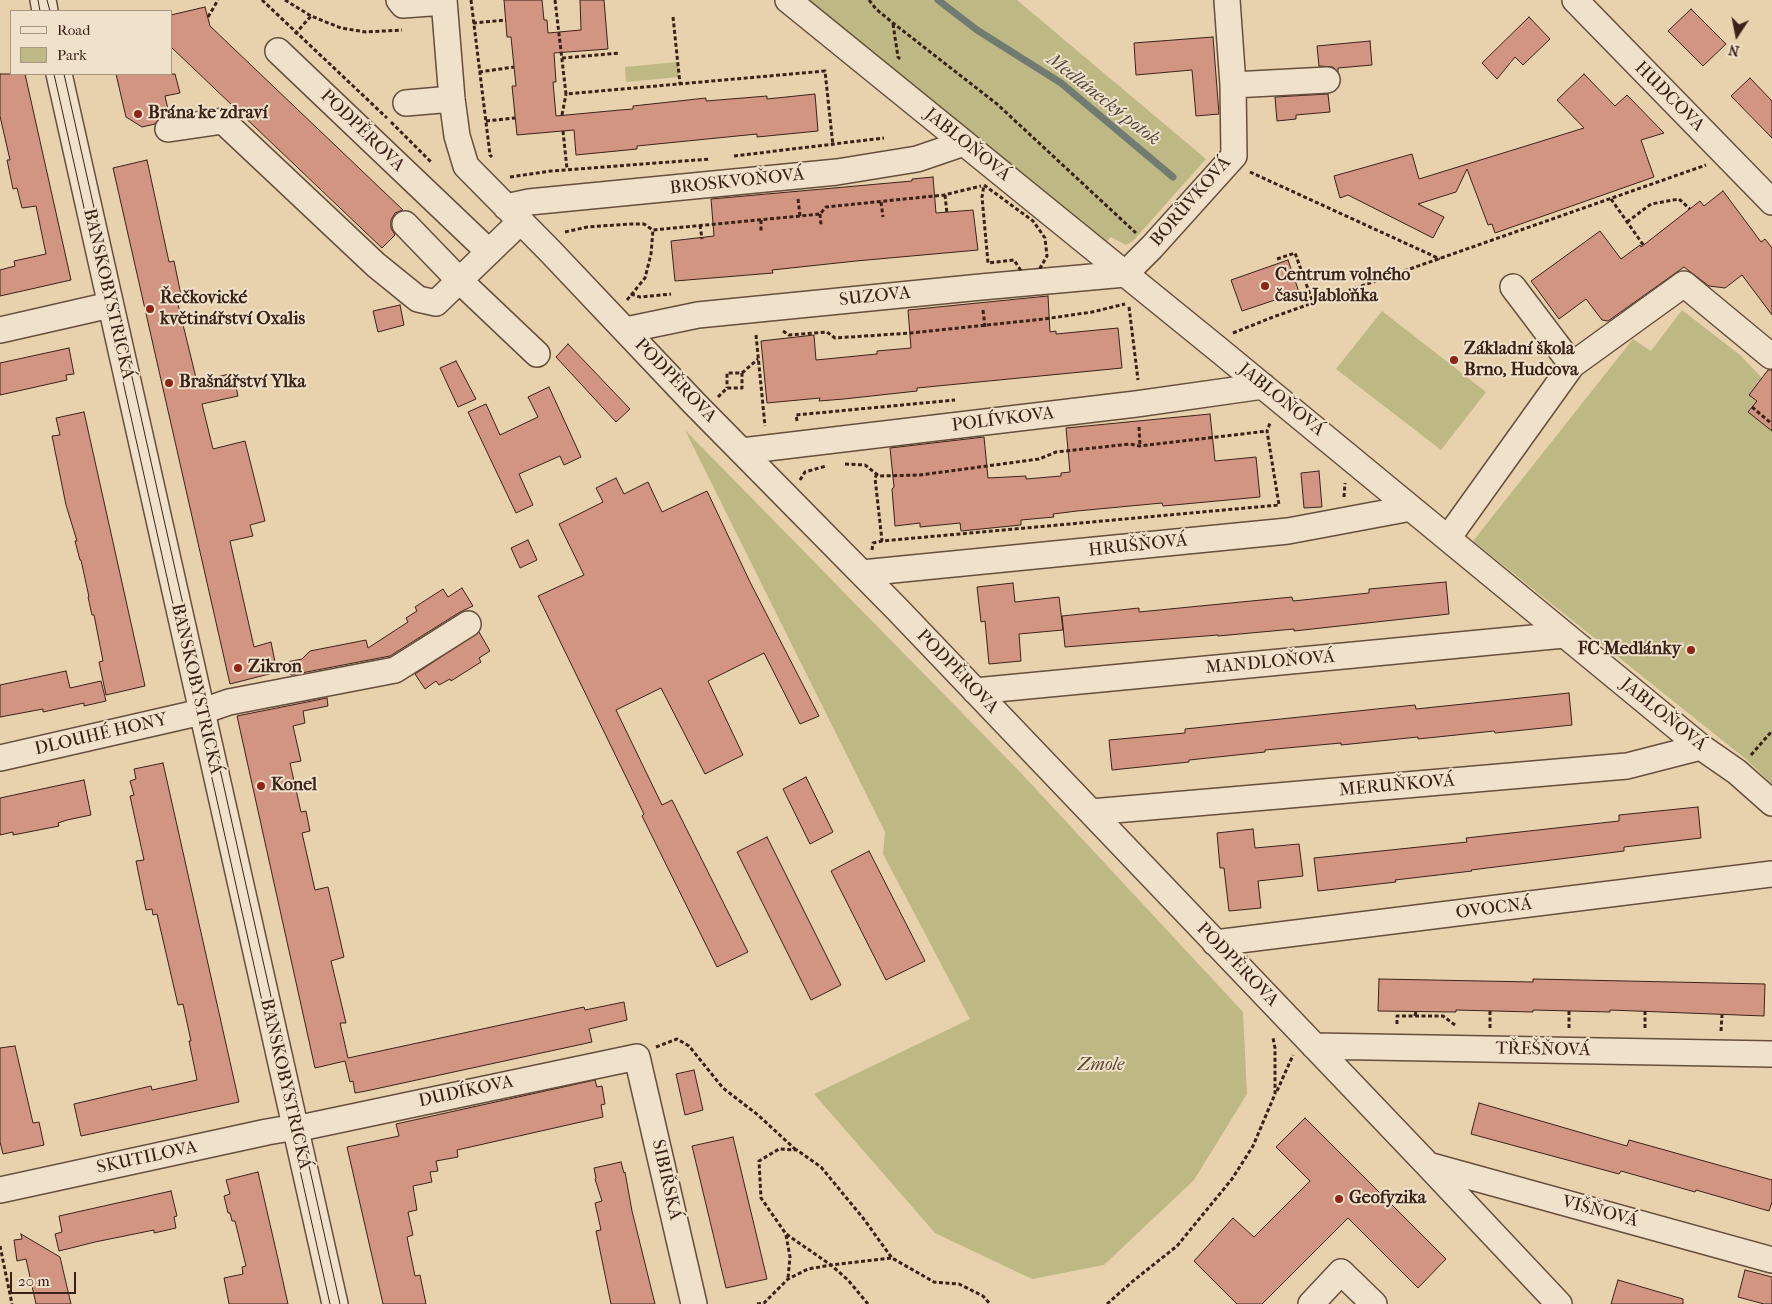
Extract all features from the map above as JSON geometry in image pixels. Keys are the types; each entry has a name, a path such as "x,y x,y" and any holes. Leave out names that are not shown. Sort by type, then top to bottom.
{"street":[{"path":"399,0 403,4 444,1"},
{"name":"JABLOŇOVÁ","path":"788,0 1271,392 1701,747 1737,772 1772,803"},
{"name":"BORŮVKOVÁ","path":"1125,274 1152,247 1234,156 1233,85 1227,0"},
{"name":"HUDCOVA","path":"1574,0 1769,194"},
{"name":"PODPĚROVA","path":"444,1 452,99 457,136 466,166 742,451 867,564 975,691 1216,943 1305,1047 1428,1165 1558,1304"},
{"name":"PODPĚROVA","path":"278,52 488,252"},
{"name":"BANSKOBYSTRICKÁ","path":"59,75 335,1304"},
{"path":"1233,85 1327,80"},
{"path":"406,103 452,99"},
{"path":"168,129 223,121 376,264 418,298 436,303 521,222"},
{"name":"BROSKVOŇOVÁ","path":"521,222 529,202 837,172 917,159 964,143"},
{"path":"405,224 460,281 537,354"},
{"name":"SUZOVA","path":"620,324 981,286 1125,274"},
{"path":"1448,538 1572,365 1684,284 1771,356"},
{"path":"1513,287 1572,365"},
{"path":"0,330 110,305"},
{"name":"POLÍVKOVA","path":"742,451 1127,405 1271,392"},
{"name":"HRUŠŇOVÁ","path":"867,564 1288,531 1411,508"},
{"name":"DLOUHÉ HONY","path":"0,758 201,711 229,702 395,670 468,624"},
{"name":"MANDLOŇOVÁ","path":"975,691 1564,635"},
{"name":"MERUŇKOVÁ","path":"1091,812 1628,766 1701,747"},
{"name":"OVOCNÁ","path":"1216,943 1772,874"},
{"name":"TŘEŠŇOVÁ","path":"1305,1047 1772,1054"},
{"name":"DUDÍKOVA","path":"295,1128 637,1057"},
{"name":"SIBIŘSKÁ","path":"637,1057 694,1304"},
{"name":"SKUTILOVA","path":"0,1190 295,1128"},
{"name":"VIŠŇOVÁ","path":"1428,1165 1772,1260"},
{"path":"1311,1304 1341,1272 1374,1304"}],"path":[{"path":"208,17 218,0"},
{"path":"285,0 311,16 341,28 366,32 403,30"},
{"path":"470,0 490,155 497,162"},
{"path":"555,0 566,94 562,115"},
{"path":"869,0 893,24 997,104 1142,238"},
{"path":"297,33 311,16"},
{"path":"673,17 680,84"},
{"path":"473,23 506,20"},
{"path":"562,58 620,53"},
{"path":"479,72 514,67"},
{"path":"566,94 825,71 837,172"},
{"path":"486,121 516,118"},
{"path":"562,131 567,170"},
{"path":"732,156 892,138"},
{"path":"510,177 567,170 713,158"},
{"path":"1229,335 1313,303 1711,163"},
{"path":"1247,171 1441,259"},
{"path":"521,222 587,227 644,224 653,230 820,214 826,208 945,195 984,185"},
{"path":"984,185 1033,221 1045,238 1046,256 1039,270 1023,274 1014,260 988,263 982,197 984,185"},
{"path":"945,195 947,214"},
{"path":"1611,199 1644,246"},
{"path":"1627,222 1651,204 1679,199 1690,209"},
{"path":"881,202 883,217"},
{"path":"820,214 820,225"},
{"path":"761,220 762,232"},
{"path":"700,225 702,239"},
{"path":"620,324 632,294 645,278 651,254 653,230"},
{"path":"1277,259 1295,253 1313,303"},
{"path":"632,294 640,298 678,294"},
{"path":"983,303 985,327"},
{"path":"783,331 789,335 827,332 835,338 985,327 1054,318 1129,303 1138,381"},
{"path":"756,335 765,429 773,428"},
{"path":"742,373 742,388 727,388 727,373 742,373 759,358"},
{"path":"1271,392 1267,431 1279,505"},
{"path":"797,426 796,415 960,399"},
{"path":"1752,407 1772,424"},
{"path":"1138,421 1140,446"},
{"path":"836,464 865,466 879,476 920,475 1039,459 1056,452 1130,444 1140,446 1267,431"},
{"path":"800,480 805,472 828,466"},
{"path":"876,474 882,541"},
{"path":"1340,503 1346,486 1344,480"},
{"path":"867,564 873,543 882,541 1279,505 1285,509"},
{"path":"1747,760 1772,730"},
{"path":"1416,1011 1416,1016"},
{"path":"1490,1011 1490,1023"},
{"path":"1569,1011 1569,1029"},
{"path":"1645,1011 1645,1030"},
{"path":"1402,1017 1444,1016 1457,1026"},
{"path":"1271,1030 1275,1048 1275,1094"},
{"path":"637,1057 646,1051 677,1039 689,1046 723,1088 758,1115 797,1150 821,1167 863,1218 892,1258 934,1282 959,1284 983,1296 990,1304"},
{"path":"1108,1304 1133,1281 1177,1246 1232,1179 1254,1146 1275,1094 1305,1047"},
{"path":"797,1150 779,1149 759,1161 761,1198 786,1234 831,1264 848,1280 868,1304"},
{"path":"786,1234 790,1257 788,1279"},
{"path":"0,1246 12,1304"},
{"path":"757,1304 764,1303 788,1279 808,1269 831,1264 892,1258"}],"green space":[{"path":"809,0 1017,0 1206,159 1133,241 1126,245 1111,237 1105,243"},
{"path":"677,62 679,77 626,82 625,67"},
{"name":"FC Medlánky","path":"1682,310 1740,355 1762,378 1772,383 1772,784 1747,760 1473,541 1633,339 1651,351"},
{"path":"1382,311 1486,392 1441,450 1336,369"},
{"name":"Zmole","path":"685,430 1021,773 1243,1012 1247,1094 1194,1180 1104,1265 1032,1279 935,1233 814,1094 970,1019 883,854 885,832"}],"building":[{"path":"504,0 542,0 544,20 547,20 548,33 581,30 580,0 604,0 608,49 554,53 556,82 553,82 556,116 633,109 633,106 706,98 706,101 767,96 767,99 815,94 818,131 757,137 757,134 637,146 637,149 576,155 574,130 517,135 512,86 516,86 511,37 507,37"},
{"path":"205,7 210,26 403,210 395,213 391,220 391,228 395,235 382,248 172,48 172,15"},
{"path":"1691,9 1726,44 1703,66 1668,31"},
{"path":"1529,17 1550,39 1523,65 1515,57 1497,79 1482,63"},
{"path":"1213,37 1219,114 1196,116 1192,70 1136,75 1134,43"},
{"path":"1370,41 1372,65 1338,68 1338,72 1333,67 1319,66 1317,46"},
{"path":"0,74 25,75 71,280 0,296 0,270 15,266 14,261 46,254 36,206 22,208 17,188 13,189 7,160 10,160 0,116"},
{"path":"175,74 180,93 165,96 169,114 160,117 155,124 142,127 126,117 116,75"},
{"path":"1584,74 1615,106 1627,95 1664,133 1641,140 1654,177 1495,233 1492,224 1488,225 1467,169 1456,192 1418,204 1444,217 1433,238 1348,195 1340,198 1334,176 1412,154 1419,179 1584,128 1557,100"},
{"path":"1750,78 1772,101 1772,138 1731,96"},
{"path":"1328,94 1330,112 1296,115 1296,119 1277,121 1275,97"},
{"path":"147,160 169,262 174,261 181,295 176,296 197,382 233,373 238,396 202,404 213,449 245,441 265,521 250,525 253,536 230,541 254,647 271,642 277,672 230,684 113,168"},
{"path":"933,177 936,213 973,210 978,250 772,270 773,273 675,281 671,241 714,236 711,199 912,181 912,179"},
{"path":"1723,191 1761,242 1765,239 1772,248 1772,315 1742,275 1725,288 1709,286 1684,267 1608,321 1602,320 1586,299 1559,319 1531,281 1600,231 1621,259 1640,245 1641,247 1700,201 1704,206"},
{"name":"Centrum volného času Jabloňka","path":"1288,260 1299,292 1242,311 1231,280"},
{"path":"1048,296 1050,332 1056,331 1056,334 1118,328 1122,368 917,388 917,391 844,399 819,401 820,398 767,403 761,341 814,335 816,360 877,354 877,351 911,348 908,310"},
{"path":"400,305 404,325 378,332 373,311"},
{"path":"568,344 630,409 616,422 556,357"},
{"path":"69,348 74,374 66,375 67,380 0,395 0,363"},
{"path":"456,361 476,399 458,407 440,368"},
{"path":"1768,370 1772,370 1772,431 1748,412 1757,401 1749,395"},
{"path":"549,387 581,457 564,465 560,456 519,474 533,505 516,513 468,412 486,404 500,435 538,417 528,397"},
{"path":"84,412 145,686 106,695 99,662 103,661 94,615 92,615 81,560 75,541 77,541 66,505 52,436 60,435 56,418"},
{"path":"1210,414 1215,461 1256,457 1260,497 1163,506 1162,503 1077,511 1053,514 1054,517 1021,520 1021,525 961,531 960,523 920,527 920,523 895,526 890,448 984,437 988,478 1026,476 1026,479 1061,476 1061,473 1070,472 1066,428"},
{"path":"1319,471 1322,507 1304,508 1301,473"},
{"path":"616,478 624,494 648,482 662,512 707,491 750,582 819,716 800,724 764,653 708,681 743,755 705,774 661,688 616,710 662,805 672,800 748,952 717,967 642,816 644,814 538,596 584,575 559,524 603,502 596,488"},
{"path":"528,540 537,560 520,568 511,548"},
{"path":"1446,582 1449,614 1294,631 1294,629 1065,647 1062,616 1139,608 1139,612 1292,597 1293,601 1369,593 1369,589"},
{"path":"1013,583 1015,602 1059,597 1063,630 1019,634 1021,661 989,664 985,621 981,622 977,587"},
{"path":"462,588 473,606 460,612 390,656 291,675 287,662 302,659 310,651 366,640 368,648 408,622 406,618 417,611 415,607 443,589 448,597"},
{"path":"479,632 490,651 479,658 481,662 451,681 450,679 439,685 436,681 425,689 415,674"},
{"path":"66,671 70,688 101,681 106,701 84,706 84,703 43,712 43,709 0,717 0,685"},
{"path":"1569,693 1572,725 1495,733 1494,731 1418,739 1418,737 1265,750 1265,752 1189,760 1189,762 1112,770 1109,740 1185,733 1185,729 1415,705 1416,709"},
{"path":"327,698 328,706 303,711 305,723 293,726 301,761 290,763 301,812 306,811 310,831 302,833 315,890 328,887 344,957 331,961 346,1023 340,1023 348,1058 584,1007 585,1010 624,1002 627,1020 589,1029 592,1042 355,1093 353,1081 350,1082 345,1061 315,1068 237,716"},
{"path":"163,763 239,1102 81,1136 74,1104 151,1086 152,1090 197,1080 183,1004 178,1005 157,914 153,915 152,909 146,910 136,861 144,860 130,796 134,795 130,781 136,779 134,769"},
{"path":"806,777 833,832 810,844 783,789"},
{"path":"84,780 91,815 58,823 59,826 13,835 13,832 0,835 0,798"},
{"path":"1698,807 1701,838 1624,847 1624,851 1318,891 1314,858 1467,842 1466,838 1619,821 1619,815"},
{"path":"1253,829 1255,848 1299,844 1303,876 1258,881 1261,908 1229,911 1224,868 1220,868 1217,833"},
{"path":"767,837 841,985 811,1000 737,852"},
{"path":"869,851 925,961 886,980 831,871"},
{"path":"1379,979 1533,982 1533,979 1765,984 1764,1016 1610,1010 1610,1012 1533,1010 1533,1012 1456,1010 1456,1012 1378,1011"},
{"path":"15,1046 33,1123 39,1122 44,1145 3,1154 0,1142 0,1048"},
{"path":"694,1070 703,1110 685,1115 676,1074"},
{"path":"595,1080 597,1087 602,1086 605,1104 601,1105 603,1117 457,1150 458,1157 436,1161 438,1171 430,1172 432,1182 413,1186 417,1210 408,1212 413,1235 407,1237 415,1276 420,1275 426,1304 383,1304 347,1147 399,1136 396,1124"},
{"path":"1479,1103 1627,1146 1629,1140 1772,1180 1772,1202 1769,1211 1696,1190 1695,1192 1621,1171 1619,1174 1471,1134"},
{"name":"Geofyzika","path":"1305,1118 1446,1259 1418,1288 1348,1218 1262,1304 1237,1304 1194,1261 1233,1218 1254,1237 1310,1181 1276,1147"},
{"path":"733,1137 767,1279 726,1288 692,1146"},
{"path":"621,1162 625,1172 632,1211 655,1304 611,1304 596,1231 601,1230 595,1203 602,1201 595,1179 594,1168"},
{"path":"258,1172 288,1304 229,1304 224,1278 243,1274 242,1267 246,1266 235,1221 232,1221 230,1213 228,1213 224,1196 230,1194 226,1180"},
{"path":"171,1191 177,1216 174,1217 176,1228 154,1233 154,1230 59,1251 55,1234 62,1232 59,1216"},
{"path":"21,1234 60,1257 71,1304 36,1304 26,1259 17,1261 14,1240 22,1239"},
{"path":"1745,1270 1772,1277 1772,1304 1764,1304 1738,1297"},
{"path":"1618,1280 1683,1299 1683,1304 1611,1304"}],"waterway":[{"name":"Medlánecký potok","path":"938,0 977,30 1061,83 1173,177"}],"tram line":[{"path":"38,0 40,10"},
{"path":"47,0 50,10"},
{"path":"54,75 330,1304"},
{"path":"64,75 340,1304"}],"place":[{"name":"Brána ke zdraví","path":"138,114"},
{"name":"Centrum volného času Jabloňka","path":"1265,286"},
{"name":"Řečkovické květinářství Oxalis","path":"150,309"},
{"name":"Základní škola Brno, Hudcova","path":"1454,360"},
{"name":"Brašnářství Ylka","path":"169,383"},
{"name":"FC Medlánky","path":"1691,650"},
{"name":"Zikron","path":"238,668"},
{"name":"Konel","path":"261,786"},
{"name":"Geofyzika","path":"1339,1199"}]}
